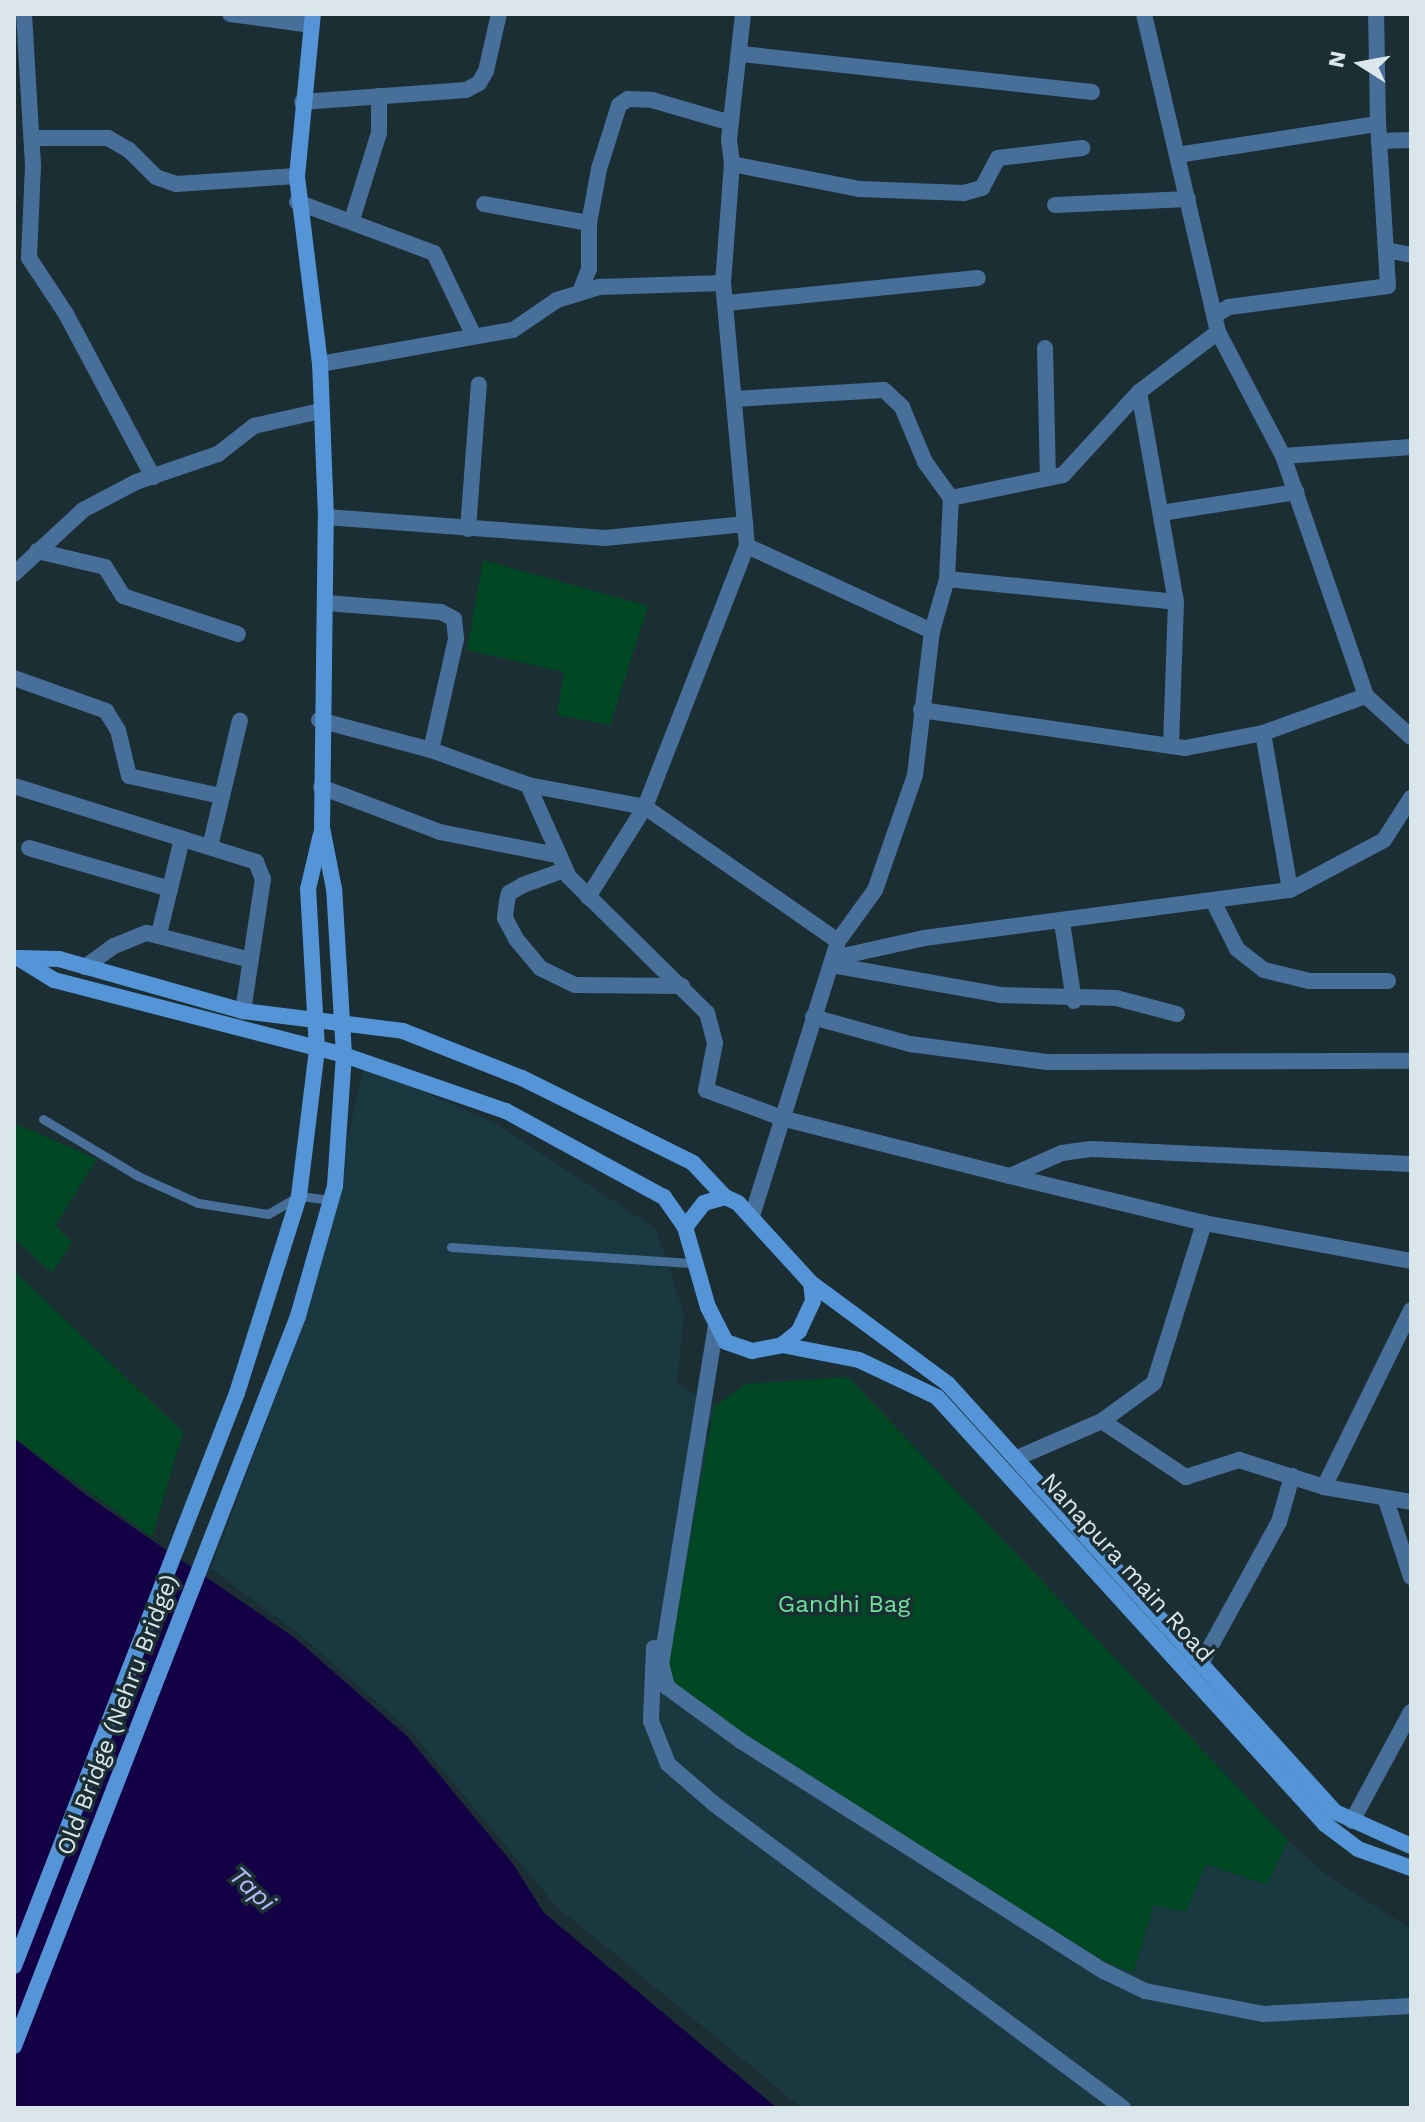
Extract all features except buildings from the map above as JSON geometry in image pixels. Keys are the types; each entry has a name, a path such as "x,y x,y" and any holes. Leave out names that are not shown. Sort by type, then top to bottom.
{"main road":[{"path":"312,20 302,102 297,202 320,364 326,517 326,603 319,720 322,828"},
{"name":"Old Bridge (Nehru Bridge)","path":"14,1966 237,1393 299,1196 317,1049 308,889 322,828"},
{"name":"Old Bridge (Nehru Bridge)","path":"14,2046 298,1316 331,1200 344,1055 334,889 322,828"},
{"path":"16,957 54,980 344,1055 506,1111 664,1197 685,1227 716,1325"},
{"name":"Nanapura main Road","path":"16,957 85,967 243,1011 403,1031 522,1078 693,1163 725,1197 752,1216 811,1283 948,1384 1203,1660 1335,1812 1411,1846"},
{"path":"685,1227 704,1203 725,1197"},
{"path":"782,1345 809,1316 811,1283"},
{"name":"Nanapura main Road","path":"716,1325 737,1349 782,1345 859,1360 937,1397 1325,1824 1358,1849 1411,1868"}],"street":[{"path":"24,14 32,138 22,256 66,314 153,477"},
{"path":"230,14 312,20"},
{"path":"302,102 452,92 479,83 499,14"},
{"path":"588,897 645,807 747,546 723,283 732,164 731,123 742,54 743,14"},
{"path":"1144,14 1217,324 1283,456 1366,696 1411,737"},
{"path":"951,498 1048,478 1073,468 1139,392 1217,324 1229,307 1388,286 1376,14"},
{"path":"742,54 1092,92"},
{"path":"352,220 379,133 379,96"},
{"path":"580,292 589,269 589,223 619,105 628,99 652,100 731,123"},
{"path":"1177,155 1379,133 1411,140"},
{"path":"32,138 108,138 129,150 156,177 176,184 297,176"},
{"path":"732,164 884,192 964,193 982,188 998,158 1082,148"},
{"path":"1055,205 1188,199"},
{"path":"297,202 434,253 474,336"},
{"path":"484,204 589,223"},
{"path":"1386,250 1411,255"},
{"path":"727,303 978,278"},
{"path":"320,364 529,324 557,300 618,284 723,283"},
{"path":"1045,348 1048,478"},
{"path":"468,529 479,384"},
{"path":"735,399 884,390 902,407 925,462 951,498 947,579 932,631 915,775 875,890 838,941 785,1119 752,1216"},
{"path":"1139,392 1176,602 1171,746"},
{"path":"14,574 26,555 83,510 153,477 218,454 254,426 320,411"},
{"path":"1283,456 1411,447"},
{"path":"1161,513 1296,492"},
{"path":"326,517 605,538 745,524"},
{"path":"747,546 932,631"},
{"path":"26,555 105,567 123,596 238,634"},
{"path":"947,579 1176,602"},
{"path":"326,603 441,612 454,619 456,639 431,750"},
{"path":"14,678 106,711 118,730 129,776 221,796"},
{"path":"921,710 1171,746 1263,733 1366,696"},
{"path":"210,847 240,720"},
{"path":"319,720 431,750 528,785 645,807 838,941"},
{"path":"1263,733 1290,890"},
{"path":"528,785 560,863 588,897 682,986 713,1028 706,1090 785,1119 1010,1176 1204,1223 1411,1261"},
{"path":"14,786 256,862 263,872 243,1011"},
{"path":"321,787 440,832 560,863"},
{"path":"833,962 914,940 1214,903 1290,890 1384,840 1411,798"},
{"path":"159,934 182,839"},
{"path":"29,848 170,889"},
{"path":"560,863 523,885 507,901 505,918 516,939 540,968 575,985 682,986"},
{"path":"1214,903 1237,949 1264,970 1309,981 1388,981"},
{"path":"1062,922 1074,1001"},
{"path":"85,967 114,946 140,935 159,934 251,960"},
{"path":"833,962 1000,995 1074,1001 1116,998 1177,1014"},
{"path":"813,1017 910,1044 1047,1062 1411,1061"},
{"path":"1010,1176 1062,1153 1091,1149 1411,1164"},
{"path":"1017,1458 1102,1421 1154,1383 1204,1223"},
{"path":"708,1307 651,1669 657,1744 668,1764 713,1803 1123,2108"},
{"path":"1324,1487 1411,1310"},
{"path":"716,1325 661,1663 667,1687 754,1750 1104,1971 1145,1991 1263,2014 1411,2006"},
{"path":"1102,1421 1186,1477 1239,1460 1324,1487 1411,1502"},
{"path":"1203,1660 1279,1522 1292,1476"},
{"path":"1386,1500 1411,1577"},
{"path":"1352,1821 1411,1712"}],"lane":[{"path":"43,1119 138,1176 198,1203 268,1214 299,1196 331,1200"},
{"path":"451,1247 694,1263"}],"shaded area":[{"path":"364,1066 495,1123 656,1229 684,1314 677,1382 714,1407 705,1438 1134,1972 1154,1904 1205,1864 1267,1885 1288,1840 1328,1876 1411,1929 1411,2108 802,2108 555,1905 413,1734 298,1633 211,1569 307,1315"}],"green space":[{"path":"483,560 648,606 610,725 557,715 564,672 467,650"},
{"path":"14,1123 97,1159 55,1226 72,1242 52,1273 14,1238"},
{"path":"14,1271 183,1432 152,1537 14,1438"},
{"name":"Gandhi Bag","path":"848,1377 1288,1840 1267,1885 1206,1864 1186,1912 1154,1905 1133,1973 1104,1961 867,1815 679,1693 667,1671 714,1407 745,1384"}],"water":[{"name":"Tapi","path":"14,1438 86,1495 295,1638 408,1737 513,1864 544,1913 777,2108 14,2108"}]}
